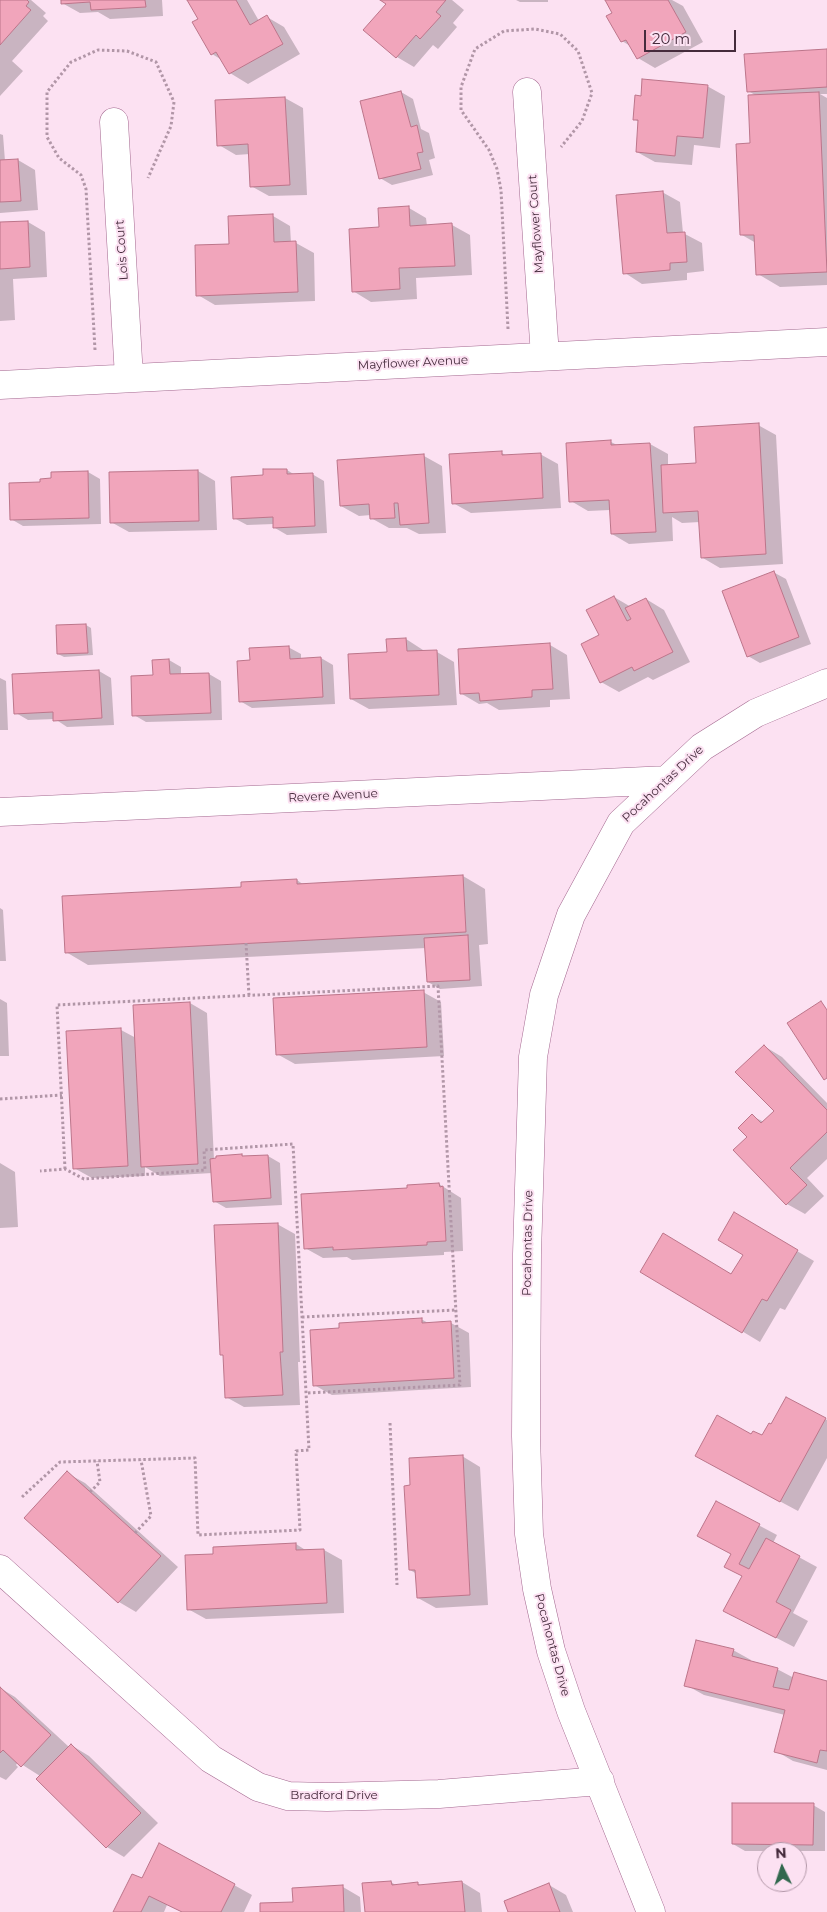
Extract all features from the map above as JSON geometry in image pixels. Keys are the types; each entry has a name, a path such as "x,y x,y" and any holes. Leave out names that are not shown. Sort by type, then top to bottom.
{"street":[{"name":"Mayflower Court","path":"527,92 545,356"},
{"name":"Lois Court","path":"114,122 130,377"},
{"name":"Mayflower Avenue","path":"0,385 827,342"},
{"name":"Pocahontas Drive","path":"651,1912 571,1711 551,1651 537,1590 529,1534 526,1436 527,1263 533,1057 544,995 571,915 621,823 702,747 756,714 827,683"},
{"name":"Revere Avenue","path":"0,812 667,780"},
{"name":"Bradford Drive","path":"0,1569 210,1758 258,1788 288,1796 327,1797 439,1794 600,1782"}],"path":[{"path":"246,943 248,996"},
{"path":"65,1169 57,1005 438,986 460,1385 307,1393"},
{"path":"0,1100 62,1096"},
{"path":"22,1497 60,1462 195,1458 198,1535 300,1530 296,1451 309,1450 293,1144 204,1150 205,1170 84,1179 65,1169 40,1171"},
{"path":"302,1317 456,1310"},
{"path":"390,1423 397,1585"},
{"path":"135,1533 151,1516 141,1460"},
{"path":"90,1492 100,1482 97,1461"}],"building":[{"path":"0,0 27,0 29,2 26,6 31,10 0,45"},
{"path":"61,0 145,0 146,7 91,10 90,2 61,4"},
{"path":"187,0 236,0 250,25 267,15 283,44 229,74 216,52 211,55 192,22 198,19"},
{"path":"380,0 446,0 436,12 441,16 420,39 416,35 396,58 363,30 386,4"},
{"path":"605,0 668,0 686,32 637,59 626,40 621,42 606,16 612,13"},
{"path":"827,49 827,87 747,92 744,54"},
{"path":"642,79 708,85 703,138 677,136 675,156 636,152 638,120 633,120 635,95 641,96"},
{"path":"401,91 411,127 417,125 423,152 417,153 421,169 379,179 360,101"},
{"path":"819,92 827,272 756,275 754,235 740,235 736,144 750,143 748,95"},
{"path":"285,97 290,185 250,187 248,144 217,146 215,100"},
{"path":"18,159 21,201 0,202 0,160"},
{"path":"663,191 667,233 685,232 687,262 670,263 670,270 623,274 616,195"},
{"path":"409,206 410,226 452,223 455,266 399,268 400,289 352,292 349,229 379,227 378,208"},
{"path":"273,214 274,242 296,241 298,292 196,296 195,245 229,244 228,216"},
{"path":"28,221 30,267 0,269 0,222"},
{"path":"759,423 766,554 701,558 698,511 663,513 661,465 696,463 694,427"},
{"path":"611,440 611,445 650,443 656,532 611,534 609,500 569,502 566,443"},
{"path":"502,451 502,455 541,453 543,498 452,504 449,454"},
{"path":"424,454 429,523 400,525 398,503 394,503 395,518 370,519 369,504 340,506 337,460"},
{"path":"263,469 287,469 287,474 313,473 315,526 273,528 273,517 233,519 231,477 263,475"},
{"path":"198,470 199,521 110,523 109,472"},
{"path":"88,471 89,518 10,520 9,483 40,482 40,479 51,478 51,472"},
{"path":"774,571 799,637 747,657 722,591"},
{"path":"614,596 627,621 631,619 625,608 646,598 673,652 634,671 632,667 600,683 581,644 599,635 586,610"},
{"path":"86,624 88,653 57,654 56,625"},
{"path":"406,638 407,651 437,650 439,695 350,699 348,654 387,652 386,639"},
{"path":"550,643 553,689 532,690 532,697 480,701 479,693 460,694 458,649"},
{"path":"289,646 290,659 321,657 323,697 239,702 237,661 250,660 249,648"},
{"path":"169,659 170,674 209,673 211,713 132,716 131,676 153,675 152,660"},
{"path":"99,670 102,718 53,721 53,712 14,714 12,674"},
{"path":"463,875 466,932 65,953 62,896 241,887 241,882 297,879 297,884"},
{"path":"468,935 470,980 427,982 424,938"},
{"path":"424,990 427,1047 276,1055 273,998"},
{"path":"821,1001 827,1010 827,1078 824,1080 787,1023"},
{"path":"190,1002 198,1164 141,1167 133,1005"},
{"path":"121,1028 128,1166 73,1169 66,1031"},
{"path":"764,1045 827,1110 827,1132 790,1168 807,1185 786,1205 733,1150 747,1137 738,1128 752,1114 761,1123 774,1111 735,1072"},
{"path":"242,1154 242,1156 268,1155 271,1198 213,1202 210,1159 216,1158 216,1156"},
{"path":"439,1183 440,1187 443,1186 446,1241 427,1242 427,1245 333,1250 333,1247 304,1249 301,1194 407,1188 407,1185"},
{"path":"734,1212 798,1250 767,1301 762,1299 742,1333 640,1272 663,1233 731,1274 743,1255 718,1240"},
{"path":"278,1223 283,1352 280,1352 283,1395 225,1398 223,1355 220,1355 214,1225"},
{"path":"422,1318 422,1323 451,1321 454,1378 313,1386 310,1330 339,1328 339,1323"},
{"path":"786,1397 826,1418 780,1502 695,1456 717,1415 751,1434 753,1431 762,1435 769,1423 771,1424"},
{"path":"463,1455 470,1595 417,1598 415,1570 409,1570 404,1486 410,1485 409,1458"},
{"path":"67,1471 161,1556 118,1603 24,1518"},
{"path":"716,1501 760,1524 739,1564 749,1569 766,1538 800,1556 776,1602 791,1610 776,1638 723,1611 742,1576 724,1567 731,1554 697,1536"},
{"path":"296,1543 296,1550 324,1549 327,1603 187,1610 185,1555 213,1554 213,1547"},
{"path":"696,1640 734,1649 732,1656 778,1668 773,1687 789,1690 794,1672 827,1681 827,1751 820,1750 817,1763 774,1752 785,1710 684,1686"},
{"path":"0,1687 51,1735 21,1767 3,1750 0,1753"},
{"path":"71,1744 141,1813 106,1848 36,1779"},
{"path":"732,1803 814,1803 813,1845 807,1845 807,1842 732,1844"},
{"path":"159,1843 235,1884 221,1912 182,1912 149,1896 141,1912 113,1912 132,1874 142,1878"},
{"path":"391,1881 392,1885 418,1882 418,1885 462,1881 465,1912 365,1912 362,1883"},
{"path":"549,1883 560,1912 508,1912 504,1901"},
{"path":"343,1885 344,1912 260,1912 260,1903 293,1902 292,1888"}]}
